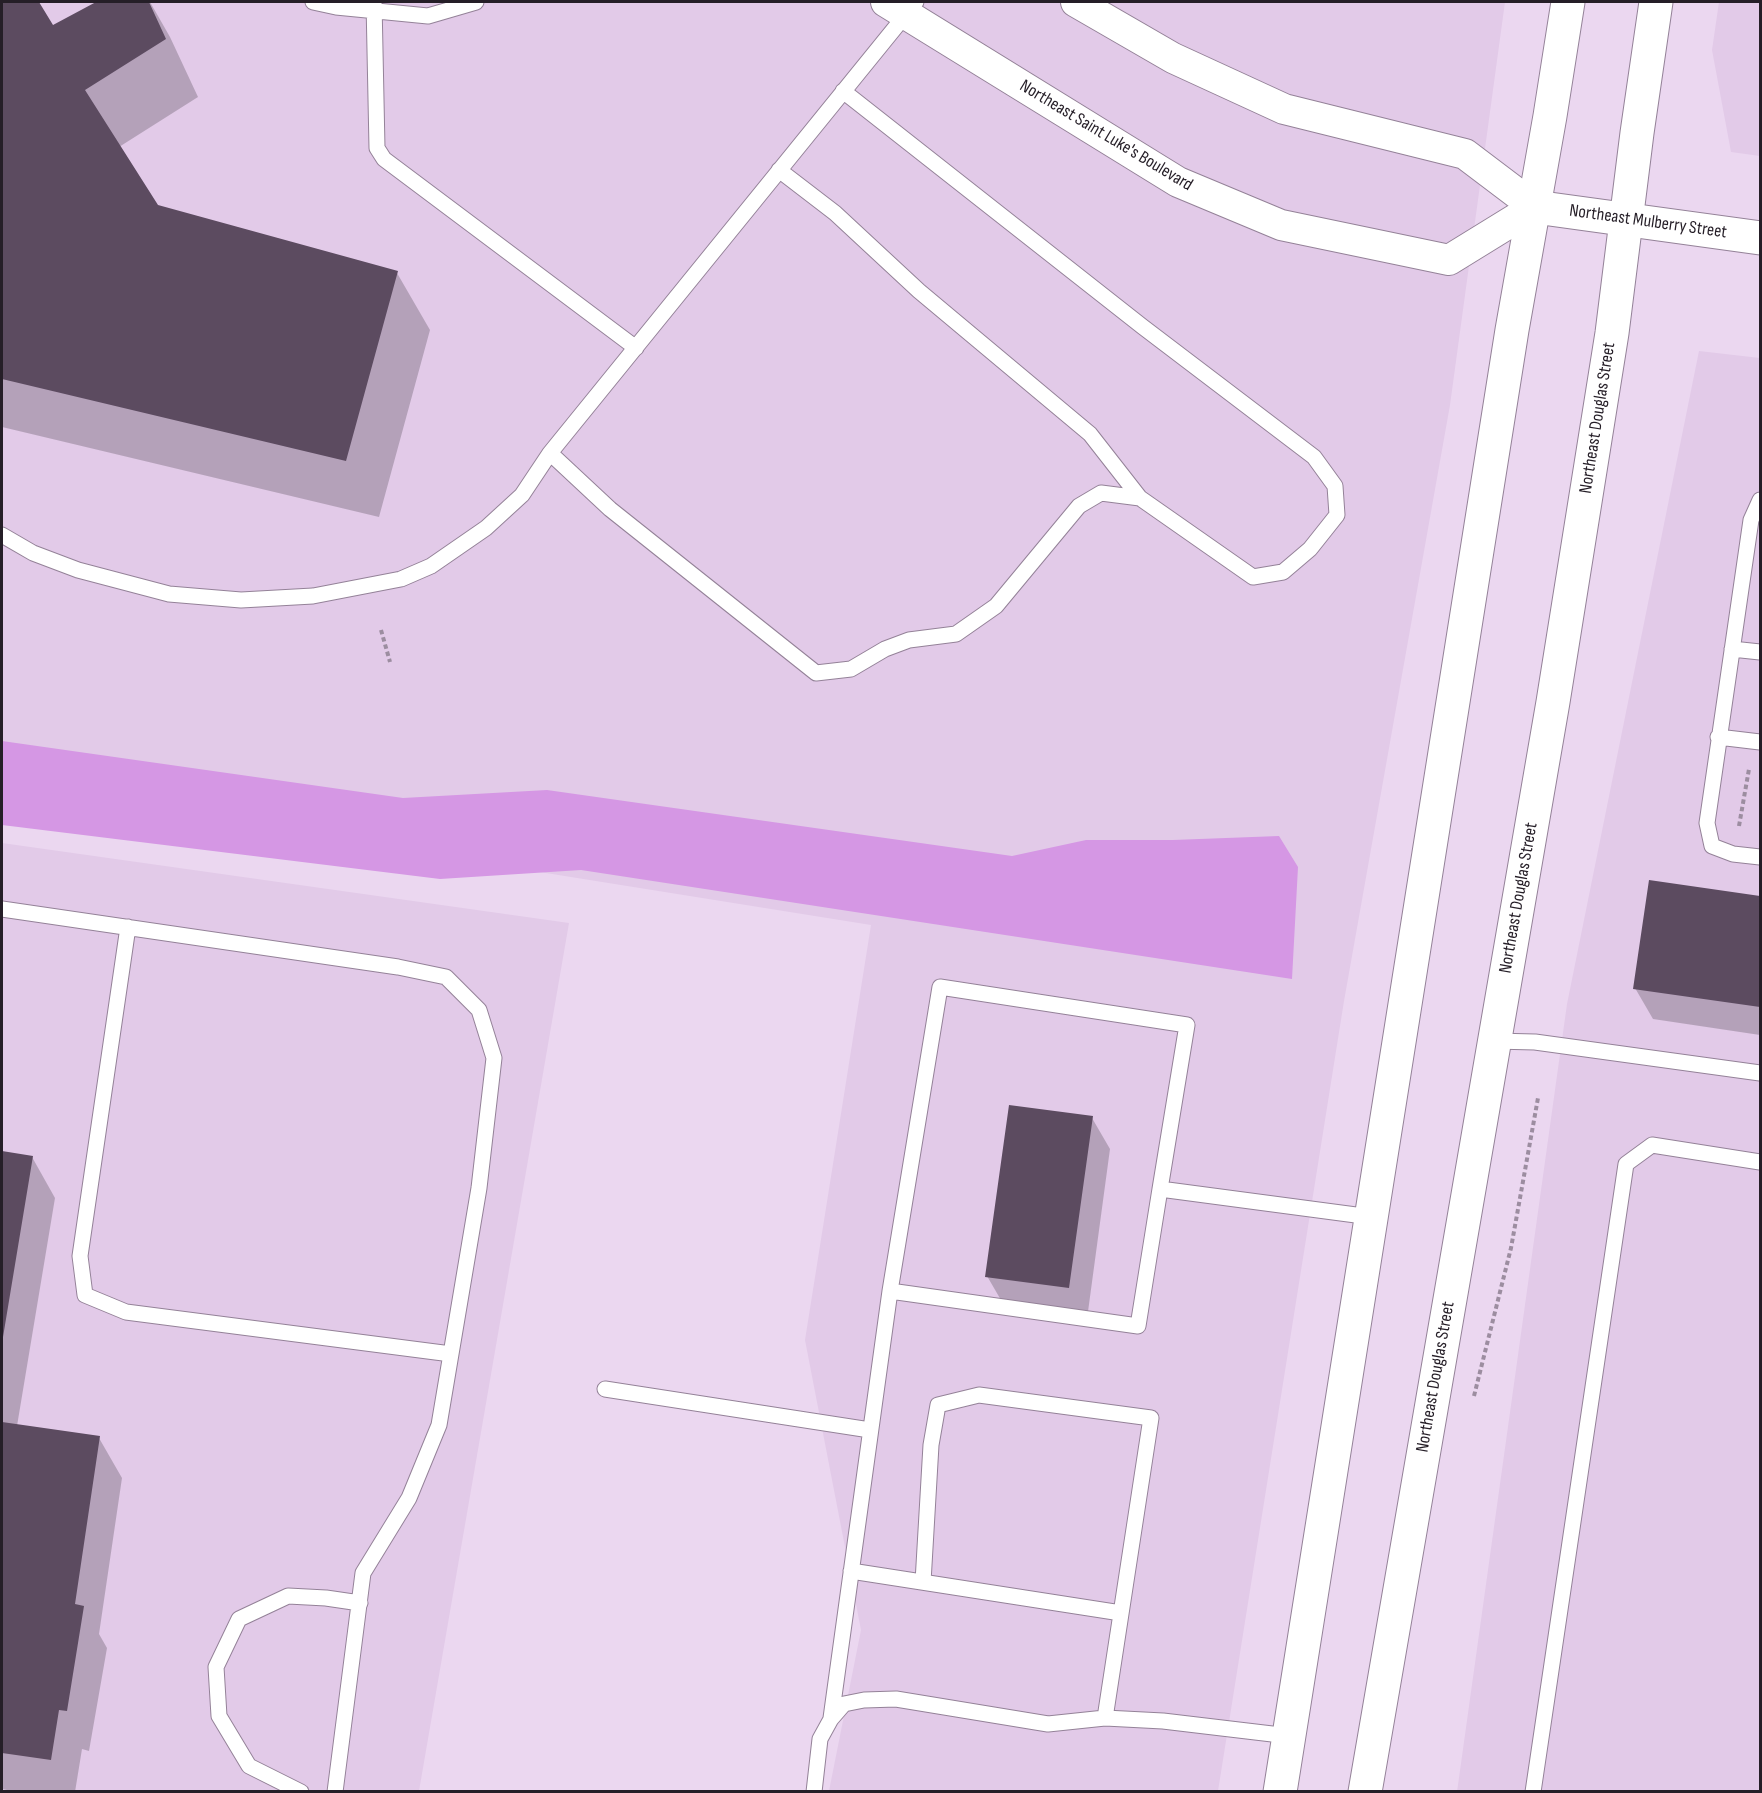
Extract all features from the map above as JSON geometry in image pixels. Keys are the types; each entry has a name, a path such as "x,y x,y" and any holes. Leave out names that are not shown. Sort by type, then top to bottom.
{"main road":[{"path":"1280,1791 1510,341 1535,207 1568,2"},
{"name":"Northeast Douglas Street","path":"1365,1791 1557,679 1612,333 1625,220 1656,2"},
{"name":"Northeast Mulberry Street","path":"1535,207 1761,238"}],"street":[{"path":"1076,2 1173,58 1284,109 1465,154 1535,207"},
{"name":"Northeast Saint Luke's Boulevard","path":"902,6 1178,182 1281,225 1449,260 1535,207"}],"lane":[{"path":"313,2 336,7 374,6 428,16 476,2"},
{"path":"374,6 377,148 384,159 636,348"},
{"path":"2,535 33,553 78,570 169,594 241,600 313,596 401,579 431,566 486,528 522,495 550,453 843,91 902,6"},
{"path":"779,170 835,213 919,291 1090,434 1140,498 1253,577 1283,572 1310,549 1337,515 1335,486 1314,457 1143,327 843,91"},
{"path":"550,453 610,509 816,673 851,669 885,648 909,640 956,634 996,606 1079,506 1101,493 1140,498"},
{"path":"1761,500 1751,520 1707,823 1712,846 1733,854 1761,857"},
{"path":"1732,649 1761,652"},
{"path":"1718,737 1761,742"},
{"path":"2,909 398,967 446,977 479,1010 494,1058 479,1188 439,1425 409,1498 363,1574 335,1791"},
{"path":"128,927 80,1256 85,1294 126,1312 451,1354"},
{"path":"831,1719 890,1291 940,987 1187,1025 1138,1326 890,1291"},
{"path":"1494,1041 1536,1042 1761,1073"},
{"path":"1533,1791 1626,1164 1652,1145 1761,1162"},
{"path":"1160,1189 1371,1217"},
{"path":"605,1389 870,1430"},
{"path":"923,1582 931,1445 938,1405 979,1395 1151,1418 1105,1718"},
{"path":"851,1571 1121,1613"},
{"path":"301,1791 249,1766 219,1716 216,1667 238,1619 288,1596 360,1603"},
{"path":"814,1791 820,1739 831,1719 844,1704 864,1700 896,1699 1048,1724 1105,1718 1163,1721 1289,1736"}],"path":[{"path":"381,630 390,662"},
{"path":"1739,826 1750,759"}],"shaded area":[{"path":"2,2 1505,2 1450,405 1344,1001 1218,1791 829,1791 861,1630 805,1340 871,925 2,786"},
{"path":"1719,2 1760,2 1760,156 1731,152 1712,50"},
{"path":"1699,351 1760,358 1760,1791 1457,1792 1567,1004"},
{"path":"2,741 403,798 547,790 1012,856 1086,840 1173,840 1279,836 1298,867 1292,979 581,870 440,879 2,825"},
{"path":"2,843 569,923 419,1791 2,1792"}],"building":[{"path":"2,2 39,2 53,25 96,2 149,2 166,39 85,90 158,205 398,271 346,461 2,379"},
{"path":"1649,880 1760,896 1760,1007 1633,989"},
{"path":"1009,1105 1093,1116 1069,1288 985,1277"},
{"path":"2,1151 33,1156 3,1337 2,1337"},
{"path":"2,1422 100,1436 75,1604 84,1606 67,1711 59,1710 51,1760 2,1753"}]}
